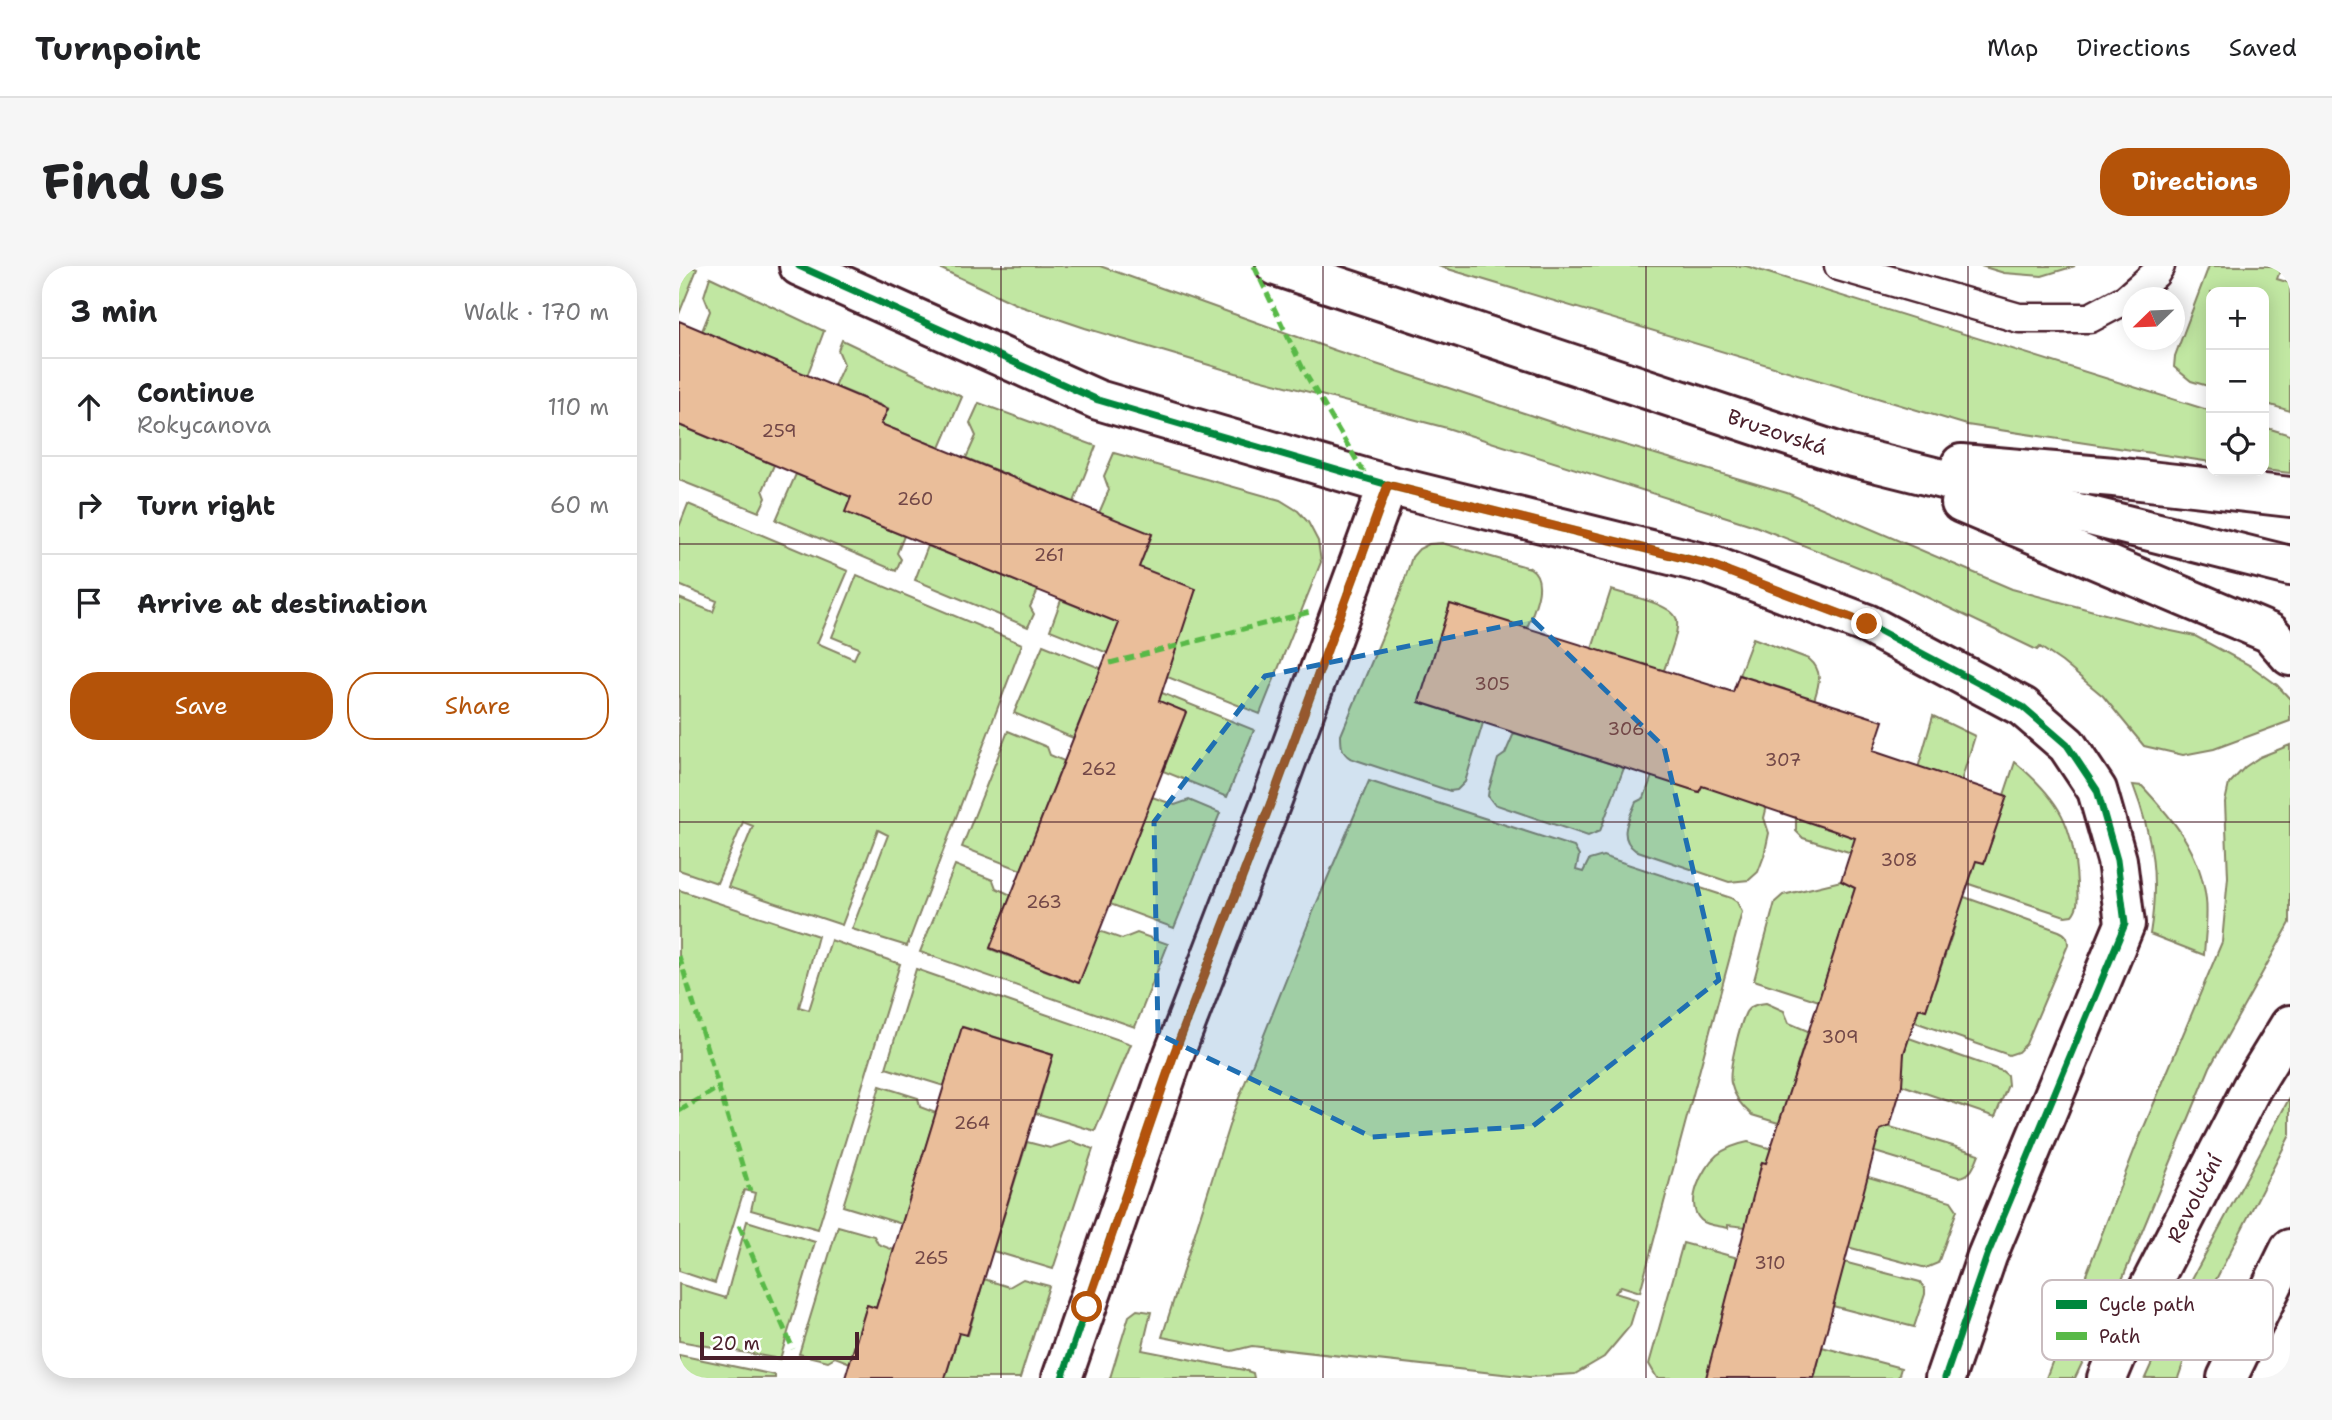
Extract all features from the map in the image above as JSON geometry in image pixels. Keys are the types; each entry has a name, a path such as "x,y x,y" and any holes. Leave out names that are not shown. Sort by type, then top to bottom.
{"street":[{"path":"799,266 1098,400 1388,485 1711,565 1867,624 2023,707 2067,745 2098,790 2117,860 2125,924 1987,1256 1945,1378"},
{"name":"Bruzovská","path":"1276,266 1846,455 2290,566"},
{"path":"1846,455 2113,477 2290,497"},
{"path":"1846,455 2270,633 2290,656"},
{"path":"1062,1378 1174,1054 1273,797 1388,485"},
{"path":"2252,1087 2290,1003"},
{"name":"Revoluční","path":"2153,1280 2252,1087 2290,1025"},
{"path":"2273,1284 2290,1249"},
{"name":"Revoluční","path":"2107,1378 2115,1360"},
{"path":"2227,1378 2236,1360"}],"lane":[{"path":"1839,266 2019,318 2090,318 2126,299 2155,274 2160,266"}],"highlighted area":[{"path":"1533,620 1664,747 1719,980 1533,1126 1372,1137 1158,1034 1154,822 1265,676"}],"green space":[{"path":"679,266 697,269 679,314"},
{"path":"935,266 1100,266 1334,350 1581,432 1787,493 2012,589 2195,636 2251,666 2277,685 2290,699 2290,721 2214,749 2183,755 2144,746 2103,696 2040,647 2037,650 1893,581 1755,526 1447,428 1236,373 1085,328 1020,306"},
{"path":"1438,266 1746,266 2206,409 2206,461 1967,425"},
{"path":"1981,266 2075,266 2042,276 2004,273"},
{"path":"2209,266 2281,268 2277,279 2290,283 2290,411 2269,405 2269,287 2206,287 2206,386 2191,381 2174,367 2177,350 2185,350 2185,330"},
{"path":"710,277 824,331 807,376 702,331 710,311 704,296"},
{"path":"842,340 962,397 940,448 881,424 888,408 834,386 844,364 838,350"},
{"path":"979,403 1096,446 1074,502 966,458 976,436 970,423"},
{"path":"679,425 774,465 763,490 766,498 759,512 679,480"},
{"path":"2269,429 2290,435 2290,473 2269,471"},
{"path":"1114,453 1280,500 1298,511 1308,522 1318,541 1321,562 1260,714 1050,630 1061,600 1116,622 1152,535 1099,513 1109,490 1104,476"},
{"path":"796,474 851,497 846,512 904,536 897,553 901,559 896,571 776,520"},
{"path":"688,504 848,571 817,643 854,659 859,648 832,637 857,575 1022,644 907,946 852,929 888,835 878,830 842,925 728,887 753,826 743,822 717,883 679,870 679,598 713,612 717,601 679,585 679,527"},
{"path":"1442,543 1530,568 1539,581 1537,600 1524,636 1493,617 1450,604 1419,702 1483,723 1465,782 1457,790 1450,791 1350,758 1341,745 1341,735 1400,594 1412,557 1419,549 1429,544"},
{"path":"928,546 1038,590 1030,607 1034,614 1028,627 915,580"},
{"path":"1611,590 1659,605 1674,615 1677,621 1676,634 1661,679 1592,649"},
{"path":"1753,638 1809,659 1814,664 1819,682 1812,707 1784,689 1739,675"},
{"path":"1043,645 1254,730 1227,797 1163,771 1186,712 1098,677 1073,738 1014,713"},
{"path":"1933,716 1975,736 1959,788 1916,775"},
{"path":"1008,731 1047,747 1050,755 1064,761 1021,870 962,847"},
{"path":"1514,733 1624,768 1600,831 1588,836 1494,804 1488,796 1489,789 1498,759 1505,754"},
{"path":"2290,745 2290,923 2210,1067 2122,1280 2084,1280 2136,1146 2222,942 2228,877 2225,802 2229,784 2245,767 2260,757"},
{"path":"2015,762 2054,802 2068,829 2077,884 2077,904 2072,915 2065,916 1960,881 1968,858 1984,863 2007,796 2004,795"},
{"path":"1706,774 1770,794 1764,818 1769,833 1764,856 1758,872 1749,880 1729,882 1635,850 1627,839 1626,827 1630,815 1636,802 1644,798 1652,776 1699,792"},
{"path":"1369,781 1574,847 1579,856 1576,870 1583,872 1589,860 1603,856 1731,898 1737,902 1742,912 1640,1292 1621,1286 1615,1293 1638,1300 1630,1326 1604,1357 1575,1374 1529,1377 1252,1346 1232,1351 1162,1337 1233,1113 1313,912"},
{"path":"2133,785 2142,786 2165,811 2192,851 2203,882 2207,906 2204,955 2150,934 2154,876 2150,840"},
{"path":"1152,797 1175,805 1189,800 1220,813 1174,928 1110,904"},
{"path":"1799,805 1874,829 1865,857 1803,838 1796,831"},
{"path":"955,865 993,880 996,888 1011,895 990,949 1078,983 1099,931 1122,939 1137,933 1168,944 1135,1027 920,952"},
{"path":"1841,881 1855,888 1819,1001 1754,980 1775,902 1783,895"},
{"path":"679,890 818,936 799,1007 809,1010 831,940 900,964 818,1229 751,1210 755,1193 744,1190 715,1283 679,1271"},
{"path":"1956,894 2059,931 2067,938 2068,945 2026,1044 2018,1052 2009,1055 1915,1022 1919,1008 1926,1010 1955,926"},
{"path":"916,969 1131,1044 1095,1131 1036,1113 1053,1055 963,1027 944,1086 886,1068"},
{"path":"1766,1003 1784,1011 1789,1023 1808,1031 1788,1096 1979,1154 1972,1170 1958,1177 1752,1115 1734,1092 1731,1068 1746,1012 1752,1006"},
{"path":"1909,1038 2007,1075 2008,1085 1995,1117 1895,1081"},
{"path":"880,1086 918,1098 920,1107 936,1113 902,1224 843,1206"},
{"path":"2290,1097 2290,1135 2216,1280 2191,1280"},
{"path":"1071,1141 1093,1149 1053,1269 993,1251 1027,1142 1050,1148"},
{"path":"1748,1142 1951,1201 1957,1210 1938,1263 1926,1268 1840,1245 1762,1163 1746,1227 1728,1225 1728,1228 1704,1222 1696,1213 1694,1205 1701,1177 1717,1155"},
{"path":"747,1221 815,1242 780,1359 679,1341 679,1284 726,1298"},
{"path":"838,1226 874,1236 878,1244 894,1250 876,1308 867,1305 850,1363 835,1357 828,1361 799,1354"},
{"path":"1683,1243 1738,1258 1706,1378 1657,1378 1649,1364"},
{"path":"1836,1260 1920,1282 1925,1294 1914,1327 1825,1304"},
{"path":"984,1279 1009,1287 1023,1279 1049,1286 1020,1378 945,1378 959,1333 968,1335"},
{"path":"1137,1310 1151,1312 1142,1350 1244,1370 1253,1373 1254,1378 1110,1378 1129,1316"},
{"path":"1822,1347 1901,1368 1898,1378 1814,1378"},
{"path":"679,1355 775,1375 775,1378 679,1378"},
{"path":"2053,1360 2084,1360 2075,1378 2046,1378"},
{"path":"2153,1360 2184,1360 2178,1378 2145,1378"}],"building":[{"path":"679,321 888,409 881,424 1152,534 1139,567 1196,589 1159,701 1186,712 1079,983 990,948 1119,623 845,512 851,497 679,425"},
{"path":"1450,604 1733,692 1739,675 1883,721 1873,751 2007,796 1984,863 1976,861 1926,1010 1919,1008 1904,1053 1902,1085 1890,1126 1880,1130 1814,1378 1706,1378 1762,1162 1766,1163 1855,888 1841,881 1855,838 1702,786 1699,792 1419,702"},
{"path":"962,1027 1053,1055 967,1335 959,1333 945,1378 845,1378 867,1305 876,1308"}],"marked path":[{"path":"1254,266 1305,373 1367,478"},
{"path":"1110,663 1310,612"},
{"path":"679,956 750,1191"},
{"path":"679,1111 718,1088"},
{"path":"739,1225 793,1349"}],"cycle path":[{"path":"799,266 1098,400 1388,485 1711,565 1867,624 2023,707 2067,745 2097,790 2117,860 2125,924 1987,1256 1945,1378"},
{"path":"1062,1378 1174,1054 1273,797 1388,485"}],"route":[{"path":"1087,1307 1174,1054 1273,797 1388,485 1711,565 1867,624"}]}
